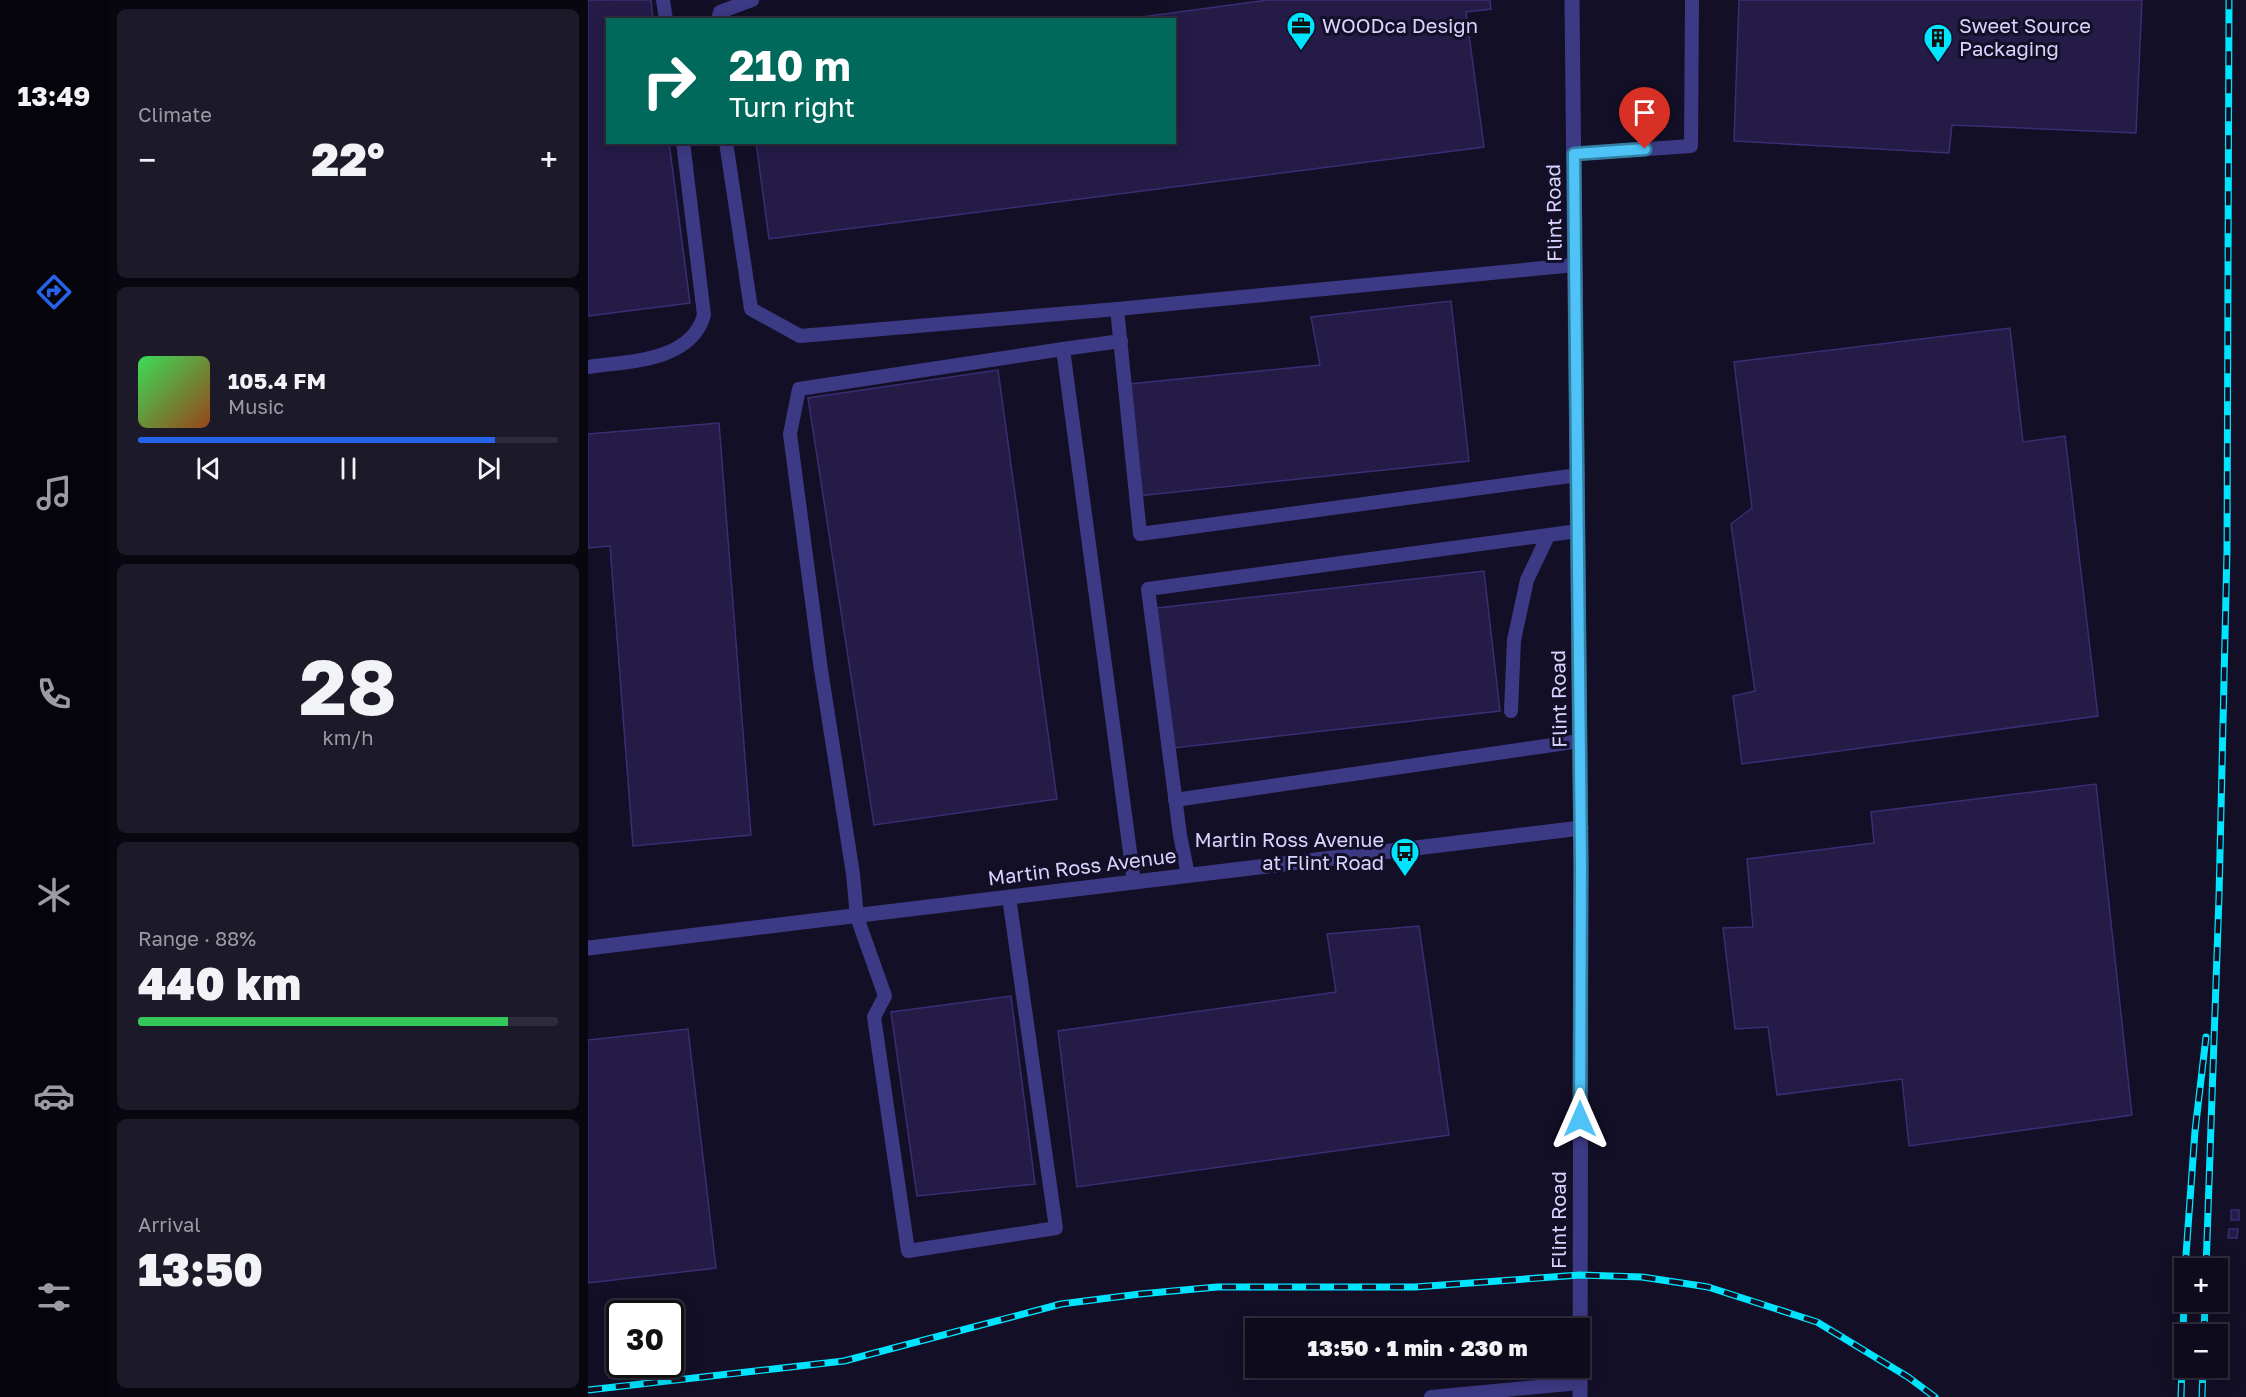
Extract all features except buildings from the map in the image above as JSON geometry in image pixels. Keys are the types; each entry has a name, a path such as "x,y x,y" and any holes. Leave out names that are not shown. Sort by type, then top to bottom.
{"street":[{"name":"Flint Road","path":"1572,0 1581,828 1580,1390"},
{"name":"Martin Ross Avenue","path":"588,948 1581,828"}],"lane":[{"path":"663,0 666,18"},
{"path":"718,18 720,12 752,0"},
{"path":"1574,154 1690,146 1692,0"},
{"path":"588,367 647,359 671,351 685,344 701,326 704,315 683,144"},
{"path":"726,144 751,309 800,336 1117,309 1575,265"},
{"path":"1117,309 1140,534 1578,475"},
{"path":"1009,897 1056,1228 908,1251 874,1017 885,996 857,917 853,874 821,670 790,434 799,389 1121,341"},
{"path":"1063,349 1134,882"},
{"path":"1188,875 1175,800 1148,589 1578,531"},
{"path":"1511,711 1514,640 1527,580 1548,536"},
{"path":"1175,800 1580,741"},
{"path":"1431,1397 1580,1390"}],"railway":[{"path":"2206,1258 2219,897 2227,550 2229,0"},
{"path":"2186,1258 2195,1131 2206,1037"},
{"path":"588,1390 844,1361 1061,1304 1140,1294 1217,1287 1415,1287 1580,1275 1642,1277 1708,1287 1817,1322 1908,1377 1935,1397"},
{"path":"2181,1397 2184,1312"},
{"path":"2204,1324 2205,1312"},
{"path":"2202,1397 2203,1378"}],"place":[{"name":"WOODca Design","path":"1301,52"},
{"name":"Sweet Source Packaging","path":"1938,64"},
{"name":"Martin Ross Avenue at Flint Road","path":"1405,878"}],"route":[{"path":"1580,1119 1581,865 1574,154 1645,149"}]}
